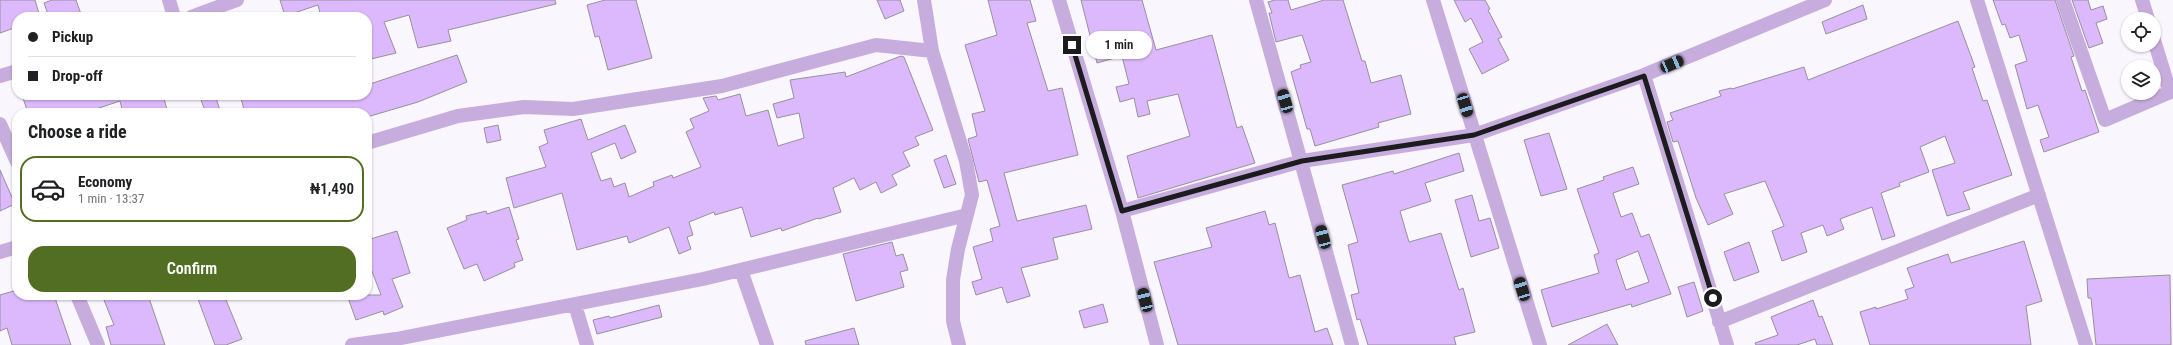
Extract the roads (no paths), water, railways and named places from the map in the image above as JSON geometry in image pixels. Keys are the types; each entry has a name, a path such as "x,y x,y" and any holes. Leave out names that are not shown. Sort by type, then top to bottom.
{"street":[{"path":"169,0 173,12"},
{"path":"205,12 237,0"},
{"path":"924,0 932,51 966,161 972,195 958,249 953,280 953,322 959,345"},
{"path":"1059,0 1122,211 1157,345"},
{"path":"1256,0 1352,345"},
{"path":"1433,0 1540,345"},
{"path":"1122,211 1302,161 1474,135 1644,76 1825,0"},
{"path":"1977,0 2086,345"},
{"path":"2063,0 2105,120 2171,92 2158,52"},
{"path":"2142,0 2146,12"},
{"path":"372,142 458,116 524,107 573,109 722,86 876,45 932,51"},
{"path":"0,76 12,72"},
{"path":"1644,76 1727,345"},
{"path":"0,124 12,151"},
{"path":"1719,322 2039,195"},
{"path":"352,345 396,339 575,305 741,270 966,216"},
{"path":"0,252 12,248"},
{"path":"741,270 767,345"},
{"path":"79,300 98,345"},
{"path":"575,305 587,345"}]}
